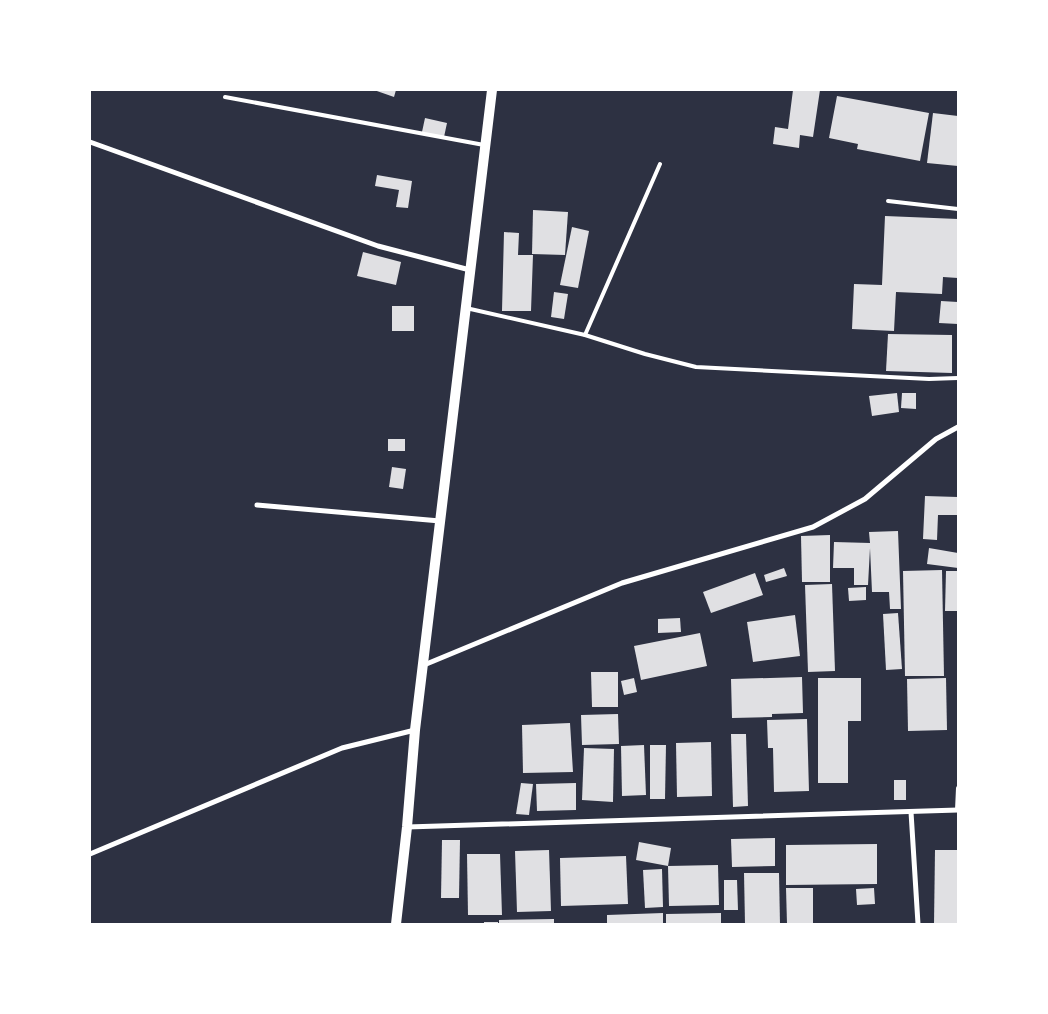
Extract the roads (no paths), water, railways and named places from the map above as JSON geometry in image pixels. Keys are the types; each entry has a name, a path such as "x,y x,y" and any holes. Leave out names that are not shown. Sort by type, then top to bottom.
{"main road":[{"path":"396,924 407,828 415,730 492,90"}],"street":[{"path":"90,142 378,246 470,270"},
{"path":"424,665 622,583 813,527 865,498 936,439 958,427"},
{"path":"257,506 441,521"},
{"path":"90,854 342,748 415,730"},
{"path":"407,828 957,810"},
{"path":"911,812 918,924"}],"lane":[{"path":"226,97 485,145"},
{"path":"585,335 660,164"},
{"path":"888,201 958,209"},
{"path":"466,308 585,335 645,354 696,367 929,379 958,378"},
{"path":"957,810 958,788"}]}
